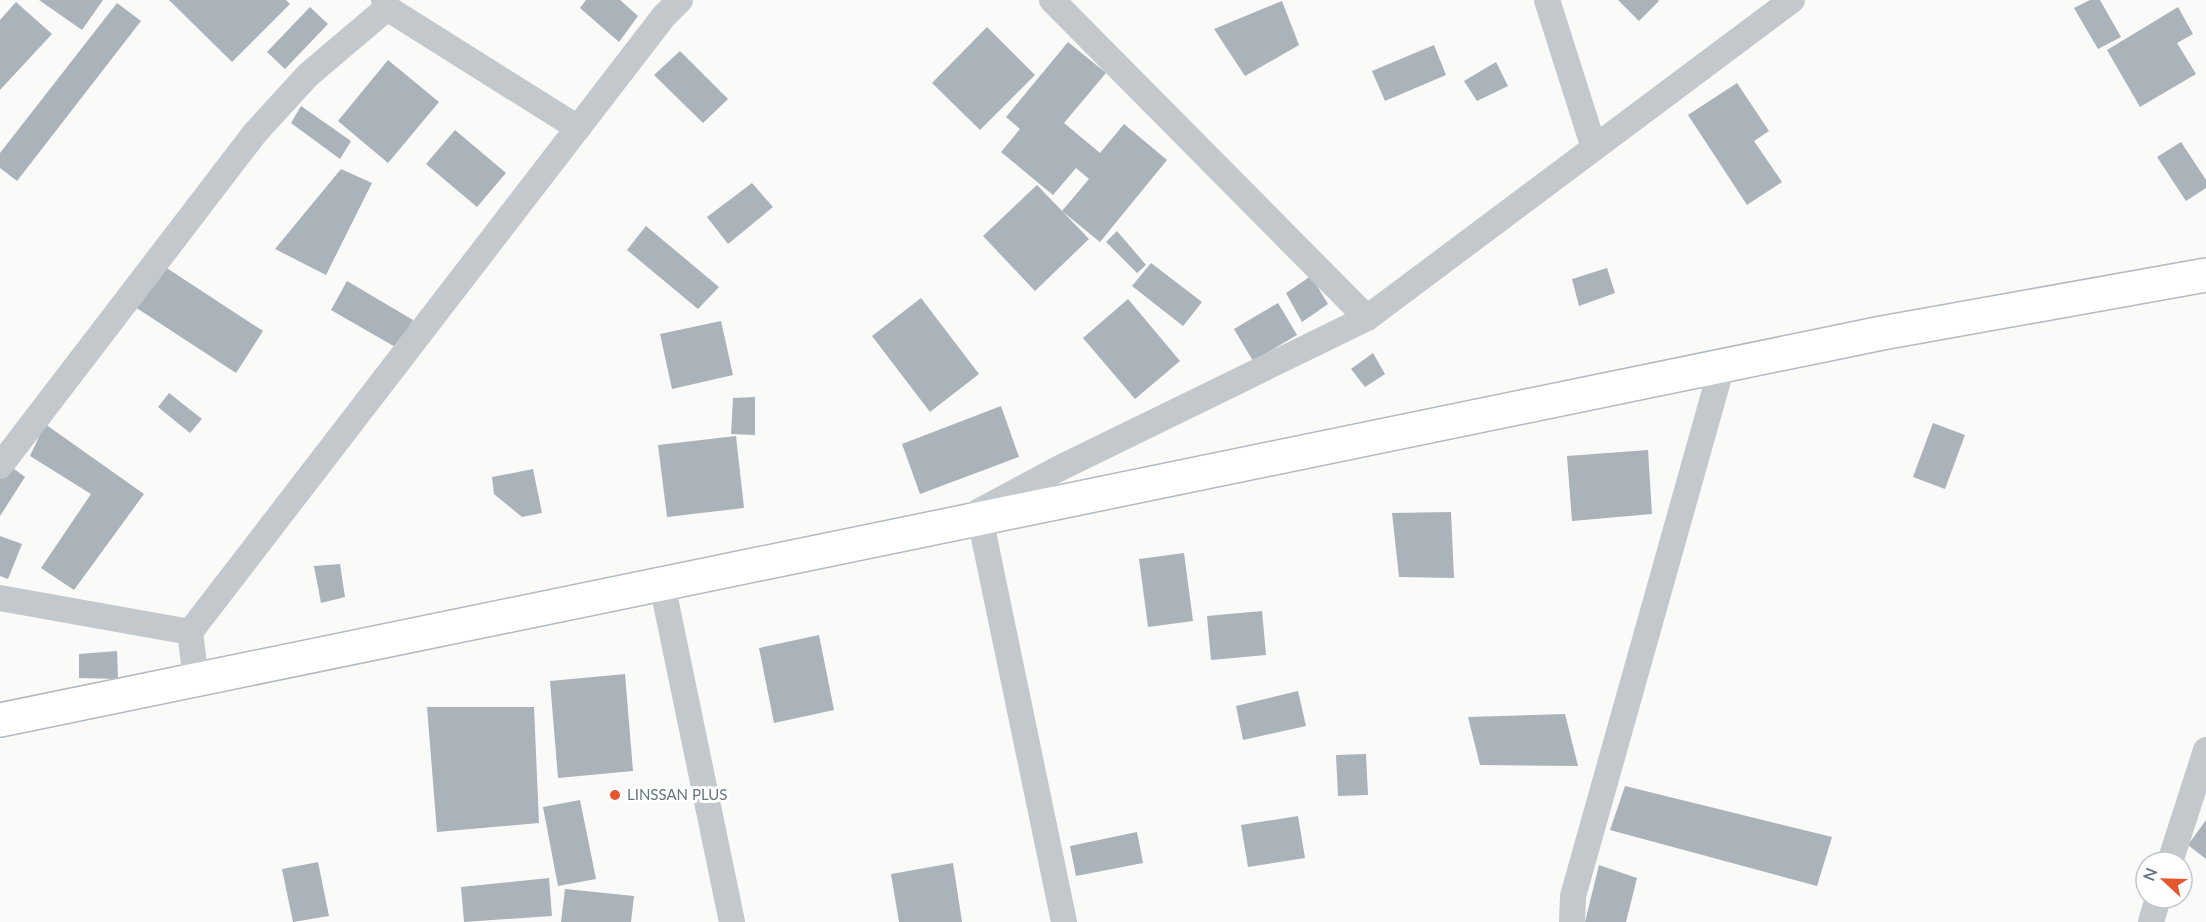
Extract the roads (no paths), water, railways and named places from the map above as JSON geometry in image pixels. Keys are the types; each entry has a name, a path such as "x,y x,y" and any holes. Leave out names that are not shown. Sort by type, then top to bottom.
{"main road":[{"path":"0,720 1882,333 2206,275"}],"street":[{"path":"196,680 189,632 664,16 680,0"},
{"path":"1053,0 1367,318"},
{"path":"1547,0 1594,148"},
{"path":"1064,922 968,521 1060,468 1367,318 1792,0"},
{"path":"0,466 255,133 308,75 386,4 578,128"},
{"path":"1572,922 1573,896 1722,366"},
{"path":"662,584 732,922"},
{"path":"0,598 189,632"},
{"path":"2174,850 2206,750"}],"place":[{"name":"LINSSAN PLUS","path":"615,795"}]}
